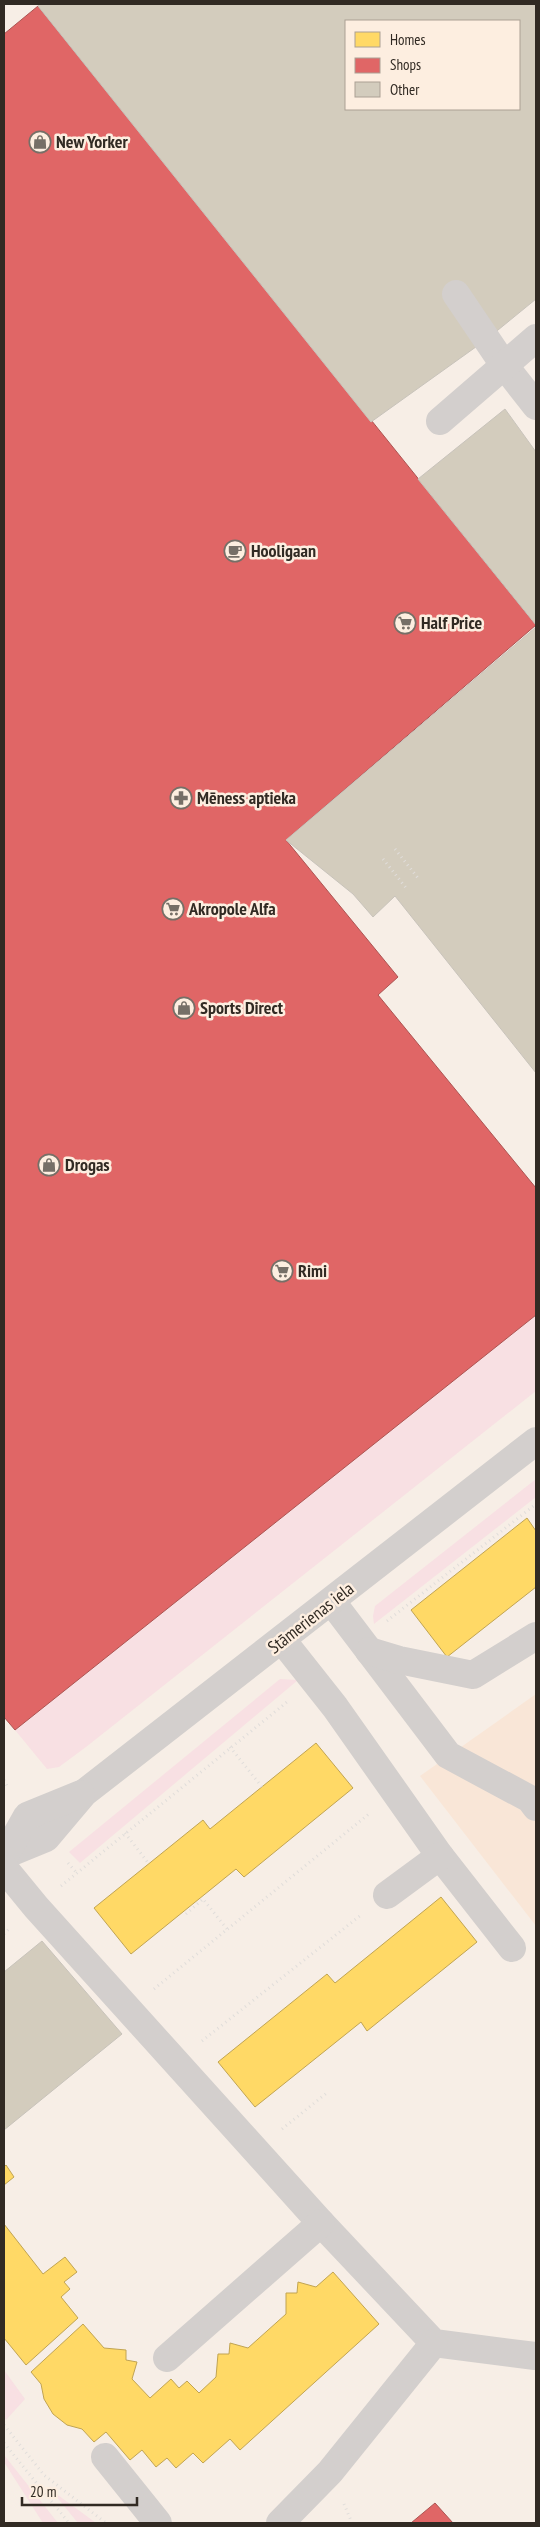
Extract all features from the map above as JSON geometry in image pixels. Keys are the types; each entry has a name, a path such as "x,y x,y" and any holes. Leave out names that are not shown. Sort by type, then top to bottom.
{"street":[{"path":"456,294 504,364 536,406"},
{"path":"440,421 536,338"},
{"name":"Stāmerienas iela","path":"5,1860 27,1816 84,1793 332,1602 536,1441"},
{"path":"332,1602 448,1755 530,1799 536,1807"},
{"path":"366,1646 399,1660 474,1675 536,1636"},
{"path":"282,1640 440,1856 512,1948"},
{"path":"387,1895 440,1856"},
{"path":"5,1860 36,1908 321,2223 434,2343 535,2356"},
{"path":"167,2358 321,2223"},
{"path":"280,2523 330,2472 434,2343"},
{"path":"104,2457 158,2523"}],"path":[{"path":"395,850 418,878"},
{"path":"383,859 407,889"},
{"path":"366,1646 536,1504"},
{"path":"4,1934 313,1680"},
{"path":"230,1747 262,1787"},
{"path":"128,2009 395,1792"},
{"path":"125,1833 149,1864"},
{"path":"176,2062 387,1895"},
{"path":"186,1914 203,1899 228,1929"},
{"path":"256,2150 328,2092"},
{"path":"4,2425 44,2475 106,2523"},
{"path":"4,2443 69,2523"}],"shaded area":[{"path":"536,1315 536,1391 86,1747 59,1767 47,1769 15,1730"},
{"path":"536,1479 536,1497 374,1624 375,1606"},
{"path":"280,1679 298,1680 80,1863 69,1852"},
{"path":"536,1694 536,1926 420,1776"},
{"path":"4,2370 25,2399 6,2420 4,2417"},
{"path":"4,2455 58,2523 43,2523 4,2462"},
{"path":"51,2490 96,2523 78,2523"}],"building: Homes":[{"path":"527,1518 536,1531 536,1587 447,1657 411,1610"},
{"path":"316,1743 353,1788 244,1877 236,1869 131,1954 94,1908 203,1820 210,1829"},
{"path":"441,1897 477,1942 367,2031 361,2022 255,2107 218,2062 327,1974 335,1983"},
{"path":"6,2165 14,2177 4,2185 4,2167"},
{"path":"4,2224 43,2274 65,2257 77,2272 64,2282 70,2289 61,2297 78,2318 26,2365 4,2338"},
{"path":"333,2272 379,2324 240,2450 230,2439 203,2463 193,2453 176,2468 167,2458 156,2467 142,2450 130,2460 106,2432 94,2442 82,2429 67,2425 53,2414 44,2399 41,2384 31,2372 83,2324 104,2348 126,2350 126,2360 137,2362 132,2379 150,2398 171,2379 179,2388 187,2381 199,2393 216,2377 218,2354 229,2354 230,2343 248,2348 286,2314 286,2293 297,2293 298,2282 316,2287"}],"building: Shops":[{"name":"Akropole Alfa","path":"38,6 536,625 286,840 398,977 378,995 536,1188 536,1315 15,1730 4,1717 4,34"},
{"path":"435,2503 453,2523 411,2523"}],"building: Other":[{"path":"40,4 536,4 536,299 487,339 371,422 38,6"},
{"path":"505,409 536,452 536,625 418,479"},
{"path":"536,627 536,1073 395,896 373,917 353,894 286,840"},
{"path":"42,1941 122,2034 4,2130 4,1972"}],"place":[{"name":"New Yorker","path":"40,142"},
{"name":"Hooligaan","path":"235,551"},
{"name":"Half Price","path":"405,623"},
{"name":"Mēness aptieka","path":"181,798"},
{"name":"Akropole Alfa","path":"173,909"},
{"name":"Sports Direct","path":"184,1008"},
{"name":"Drogas","path":"49,1165"},
{"name":"Rimi","path":"282,1271"}]}
